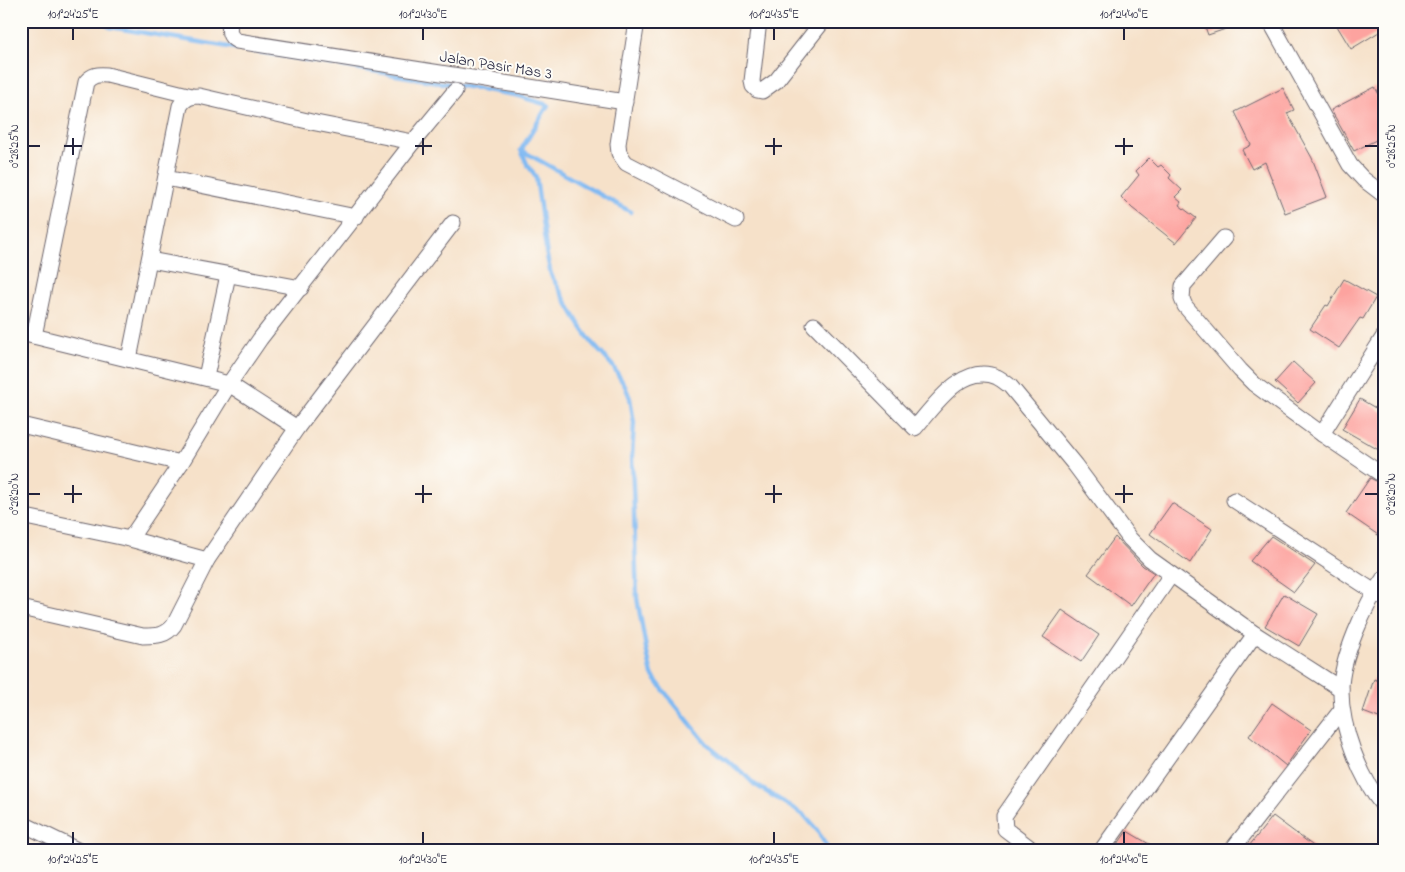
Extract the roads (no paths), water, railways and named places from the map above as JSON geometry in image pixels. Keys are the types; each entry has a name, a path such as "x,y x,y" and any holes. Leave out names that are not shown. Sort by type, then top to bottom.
{"street":[{"name":"Jalan Pasir Mas 3","path":"230,21 229,33 237,41 625,102"},
{"path":"637,21 618,144 619,152 626,163 736,220"},
{"path":"759,21 752,81 753,86 757,90 762,91 776,81 823,21"},
{"path":"1270,21 1350,165 1363,179 1383,192"},
{"path":"297,428 229,384 28,335 86,82 90,77 99,74 108,75 192,96 200,96 316,123 413,142"},
{"path":"130,539 181,463 229,384 260,340 413,142 455,91"},
{"path":"129,359 180,106 184,100 192,96"},
{"path":"166,178 356,217"},
{"path":"21,608 132,634 154,636 170,631 207,560 297,428 453,223"},
{"path":"1224,238 1185,282 1181,292 1185,306 1240,370 1268,395 1384,476"},
{"path":"150,260 301,288"},
{"path":"206,377 228,274"},
{"path":"814,325 915,428 950,388 966,377 984,374 997,377 1010,386 1063,451 1130,539 1150,559 1256,634 1341,689"},
{"path":"1322,434 1384,336"},
{"path":"21,425 181,463"},
{"path":"1234,500 1379,595"},
{"path":"21,516 130,539 207,560"},
{"path":"1034,851 1004,829 1004,816 1171,575"},
{"path":"1384,578 1379,595 1369,600 1346,661 1341,689 1342,709 1357,762 1376,797 1384,807"},
{"path":"1102,851 1256,634"},
{"path":"1231,851 1342,709"},
{"path":"21,823 78,851"}],"waterway":[{"path":"98,21 110,27 515,95 548,105 521,150 527,164 536,177 551,275 579,324 592,343 612,365 630,398 634,423 632,456 637,598 652,675 707,744 754,784 804,815 817,830 829,851"},
{"path":"521,150 631,212"}]}
